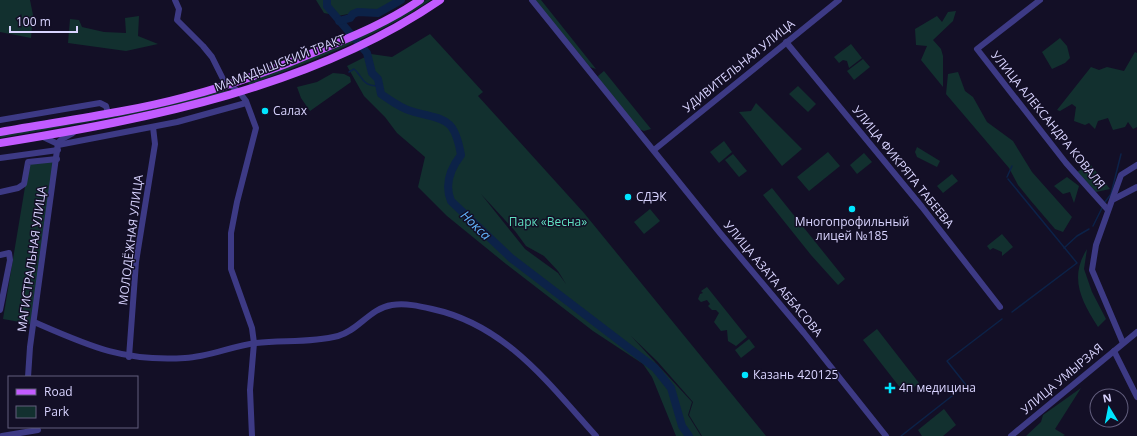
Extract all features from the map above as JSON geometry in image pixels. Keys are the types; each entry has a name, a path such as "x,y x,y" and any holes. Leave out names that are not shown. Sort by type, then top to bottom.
{"main road":[{"name":"МАМАДЫШСКИЙ ТРАКТ","path":"0,132 184,98 229,85 280,67 371,28 420,0"},
{"name":"МАМАДЫШСКИЙ ТРАКТ","path":"0,143 76,130 192,106 240,93 339,55 376,37 440,0"}],"street":[{"path":"175,0 179,9 177,20 203,46 229,85 240,93 246,103 256,128 237,202 231,233 231,270 252,328 254,343 250,390 252,436"},
{"name":"УЛИЦА АЗАТА АББАСОВА","path":"532,0 720,233 804,333 886,436"},
{"name":"УДИВИТЕЛЬНАЯ УЛИЦА","path":"654,150 839,0"},
{"name":"УЛИЦА АЛЕКСАНДРА КОВАЛЯ","path":"1040,0 977,49 1066,163 1108,210"},
{"name":"УЛИЦА ФИКРЯТА ТАБЕЕВА","path":"786,42 922,207 1000,307"},
{"path":"0,120 100,102 106,106 108,113"},
{"path":"0,158 200,117 246,103"},
{"name":"МОЛОДЁЖНАЯ УЛИЦА","path":"129,357 136,262 155,144 153,127"},
{"path":"58,146 63,137 72,135 76,130"},
{"path":"41,136 58,146"},
{"name":"МАГИСТРАЛЬНАЯ УЛИЦА","path":"28,376 30,347 58,146"},
{"path":"0,192 18,188 24,184 28,162 57,159"},
{"path":"1125,341 1092,270 1096,244 1104,226 1108,210 1114,199 1121,175 1137,165"},
{"path":"1114,199 1137,187"},
{"path":"0,255 9,253 10,260 0,310"},
{"path":"34,322 94,348 129,357 186,358 254,343 306,341 339,336 354,327 369,315 391,305 409,304 460,316 502,339 535,367 596,436"},
{"name":"УЛИЦА УМЫРЗАЯ","path":"1011,436 1137,332"},
{"path":"1114,351 1137,397"},
{"path":"2,436 38,428 41,436"}],"green space":[{"path":"0,0 30,0 33,15 31,38 0,32"},
{"path":"316,0 405,0 372,16 353,13 338,16 324,13"},
{"path":"426,0 431,0 388,26 319,58 249,85 248,82 317,56 362,36"},
{"path":"535,0 541,0 596,69 590,67"},
{"path":"956,11 953,21 933,40 941,49 943,56 943,87 921,60 927,46 916,45 915,29 937,16 942,22 948,12"},
{"path":"139,16 138,36 158,44 126,51 68,43 70,19 79,20 82,27 104,32 126,33 125,18"},
{"name":"Парк «Весна»","path":"430,34 483,92 478,96 584,213 766,436 702,436 689,415 693,402 657,361 631,336 692,402 688,415 701,436 676,436 652,377 643,364 593,331 506,264 447,216 418,187 425,157 397,133 385,117 364,96 347,66 371,54 392,57","holes":["481,194 515,231 526,246 544,256 558,271 566,284 558,273 525,249"]},
{"path":"1060,38 1067,46 1070,58 1065,63 1052,69 1042,52"},
{"path":"851,44 862,58 849,68 847,61 843,60 839,63 834,57"},
{"path":"1135,52 1137,53 1137,127 1133,129 1128,122 1125,127 1113,130 1108,118 1098,121 1095,129 1089,123 1085,125 1074,121 1076,107 1072,104 1060,111 1057,110 1091,67 1099,70 1107,67 1124,71"},
{"path":"863,59 870,67 854,80 847,71"},
{"path":"604,71 651,129 644,131 639,129 599,79 598,76"},
{"path":"958,72 965,91 973,97 987,122 1013,141 1032,172 1072,217 1063,232 1055,229 1031,201 1018,185 1009,168 946,94 948,74"},
{"path":"333,73 344,74 350,77 351,82 310,111 301,98 297,87 317,82"},
{"path":"798,86 816,104 808,112 789,94"},
{"path":"228,90 229,93 129,115 0,138 0,135 129,112"},
{"path":"756,103 802,149 782,166 739,112 751,111"},
{"path":"724,141 732,152 719,163 710,152"},
{"path":"917,147 940,161 937,167 917,157 915,152"},
{"path":"828,152 840,166 809,191 797,177"},
{"path":"864,153 872,162 857,174 850,165"},
{"path":"733,154 747,171 739,177 725,160"},
{"path":"56,161 31,324 3,319 29,163"},
{"path":"1090,164 1110,189 1096,192 1077,172"},
{"path":"952,174 958,181 943,193 937,186"},
{"path":"1067,177 1079,186 1074,203 1070,192 1063,194 1054,186"},
{"path":"772,188 845,279 838,285 811,255 763,195"},
{"path":"650,209 660,221 644,234 634,222"},
{"path":"1002,234 1013,247 1002,256 1002,252 993,248 990,250 987,246"},
{"path":"1087,249 1084,269 1092,292 1106,319 1098,327 1082,298 1079,289 1079,270"},
{"path":"707,287 747,337 736,346 728,341 727,330 721,331 714,322 719,313 716,310 712,310 708,306 710,304 707,300 701,302 698,299 700,294 703,293 701,291"},
{"path":"877,329 919,383 905,394 863,340"},
{"path":"749,339 755,347 741,358 735,350"},
{"path":"1081,388 1055,429 1065,435 1026,436 1041,422 1043,415"},
{"path":"944,409 956,425 943,436 922,436 918,430"}],"waterway":[{"name":"Нокса","path":"327,0 327,6 367,53 372,73 378,79 381,94 407,110 439,119 451,126 455,133 461,155 449,177 448,189 451,201 511,258 655,368 671,388 682,426 689,436"},
{"path":"339,21 350,18 353,14 358,12 378,13 401,0"},
{"path":"349,72 354,69 365,82 372,86 378,86"},
{"path":"1105,202 1111,194 1121,154"},
{"path":"1007,177 1012,166"},
{"path":"1008,179 1077,263 1012,312"},
{"path":"1093,226 1102,208"},
{"path":"1064,248 1077,236 1089,229"},
{"path":"901,436 966,385 947,361 1002,319"}],"place":[{"name":"Салах","path":"265,111"},
{"name":"СДЭК","path":"628,197"},
{"name":"Многопрофильный лицей №185","path":"852,209"},
{"name":"Казань 420125","path":"745,375"},
{"name":"4п медицина","path":"890,388"}]}
